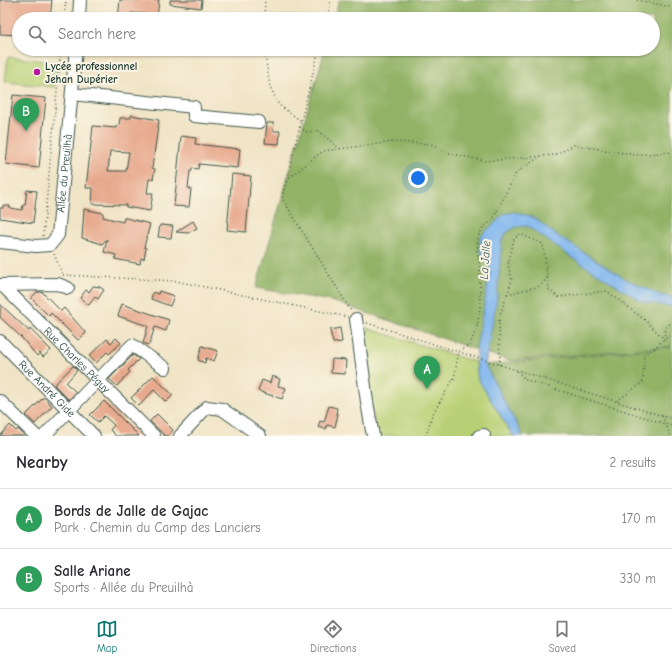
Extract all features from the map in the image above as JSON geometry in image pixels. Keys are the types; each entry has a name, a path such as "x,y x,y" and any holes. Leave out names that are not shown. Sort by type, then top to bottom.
{"street":[{"path":"79,12 80,0"},
{"name":"Allée du Preuilhà","path":"50,244 58,235 75,56"},
{"path":"72,94 194,107 194,116 259,122"},
{"path":"0,242 36,246 50,244"},
{"path":"1,285 58,284 68,288"},
{"name":"Rue Charles Péguy","path":"1,285 154,436"},
{"path":"356,320 373,436"},
{"name":"Rue André Gide","path":"0,341 94,436"},
{"path":"44,436 132,345 165,368"},
{"path":"0,401 36,436"},
{"path":"180,436 207,408 222,408 260,436"}],"path":[{"path":"65,12 66,0"},
{"path":"264,12 265,0"},
{"path":"328,12 331,0"},
{"path":"637,0 672,7"},
{"path":"60,56 42,234 50,244 63,275 176,281 356,320 672,419"},
{"path":"265,56 270,87 279,106 301,121"},
{"path":"317,56 282,198 356,320"},
{"path":"299,127 306,132 319,131 340,149"},
{"path":"286,180 323,151 393,142 431,144 449,153 485,161 555,155 574,145 636,155 672,152"},
{"path":"458,351 470,345 477,327 480,287 477,252 478,237 484,226 492,221 516,173 539,156"},
{"path":"500,365 498,318 512,280 508,265 514,239 520,234 543,244 547,261 549,290 558,297 607,291 646,321 664,340"},
{"path":"507,294 540,286 547,278"},
{"path":"664,340 666,327 672,322"},
{"path":"617,401 644,382 644,354 653,351 664,340 672,336"},
{"path":"426,436 432,415 454,378 458,351"},
{"path":"516,370 526,380 672,426"},
{"path":"661,415 671,436"}],"green space":[{"path":"339,0 672,0 672,346 510,361 331,301 256,288 323,56 660,56 660,12 336,12"},
{"path":"8,57 57,62 54,87 5,82"},
{"path":"360,326 476,362 478,379 513,436 376,436"},
{"path":"672,347 672,436 523,436 485,365"}],"water":[{"path":"515,212 533,217 556,235 626,279 660,295 672,297 672,307 643,302 571,257 527,226 516,227 507,232 502,240 497,298 485,365 523,436 513,436 478,379 476,349 490,272 489,265 480,251 480,237 504,214"}],"building":[{"path":"0,0 52,0 51,12 12,12 12,35 0,34"},
{"path":"120,0 159,0 158,12 119,12"},
{"path":"170,0 202,0 201,8 170,4"},
{"path":"13,95 46,98 39,168 6,164"},
{"path":"131,115 159,120 152,168 155,169 153,179 149,179 147,193 153,193 150,211 126,207 126,205 92,204 93,188 86,188 93,126 116,128 116,126 119,125 120,118 131,118","holes":["110,151 129,152 126,171 108,171"]},
{"path":"267,123 274,123 273,131 280,131 279,144 265,143"},
{"path":"181,136 196,138 195,144 240,149 238,168 199,164 198,169 192,168 192,171 190,171 188,188 191,189 189,207 174,206"},
{"path":"232,174 251,176 246,232 227,230"},
{"path":"27,190 37,191 33,223 0,218 0,208 3,208 3,205 22,210 23,205 25,205"},
{"path":"84,209 103,213 103,217 123,222 124,218 126,218 150,224 144,247 146,248 144,259 141,258 140,264 115,259 116,255 104,252 107,239 102,244 82,238"},
{"path":"193,221 197,228 188,233 176,232"},
{"path":"160,225 173,226 171,238 158,237"},
{"path":"93,286 100,287 104,290 98,299 95,297 89,305 80,298 86,290 89,292"},
{"path":"159,291 174,296 170,306 151,299 153,292 158,294"},
{"path":"37,292 42,292 61,311 64,308 86,333 78,340 51,313 49,316 31,298"},
{"path":"0,304 29,331 30,329 51,350 43,357 40,353 37,356 22,338 0,317"},
{"path":"122,304 169,320 166,331 155,327 149,345 143,343 148,326 118,316"},
{"path":"340,328 342,342 333,343 330,330"},
{"path":"116,338 121,343 109,354 107,352 96,363 89,356 107,339 111,343"},
{"path":"202,346 218,351 214,361 206,358 205,363 198,360"},
{"path":"133,355 139,359 128,370 130,372 117,386 109,379"},
{"path":"332,359 346,360 345,374 331,373"},
{"path":"73,366 77,370 66,383 76,392 69,400 54,385"},
{"path":"153,376 173,395 166,402 154,390 139,406 131,398"},
{"path":"272,376 280,379 278,386 286,388 282,399 258,391 262,380 270,383"},
{"path":"44,397 52,406 35,424 26,415"},
{"path":"104,401 139,436 116,436 110,430 114,425 104,416 98,422 90,415"},
{"path":"329,406 337,408 336,414 338,414 335,427 327,425 326,429 318,427 320,421 324,422"},
{"path":"157,414 173,430 168,436 165,436 150,421"},
{"path":"10,425 16,431 18,429 25,436 0,436"}],"place":[{"name":"Lycée professionnel Jehan Dupérier","path":"37,72"},
{"name":"Salle Ariane","path":"26,131"},
{"name":"Bords de Jalle de Gajac","path":"427,389"}],"water label":[{"name":"La Jalle","path":"485,260"}]}
